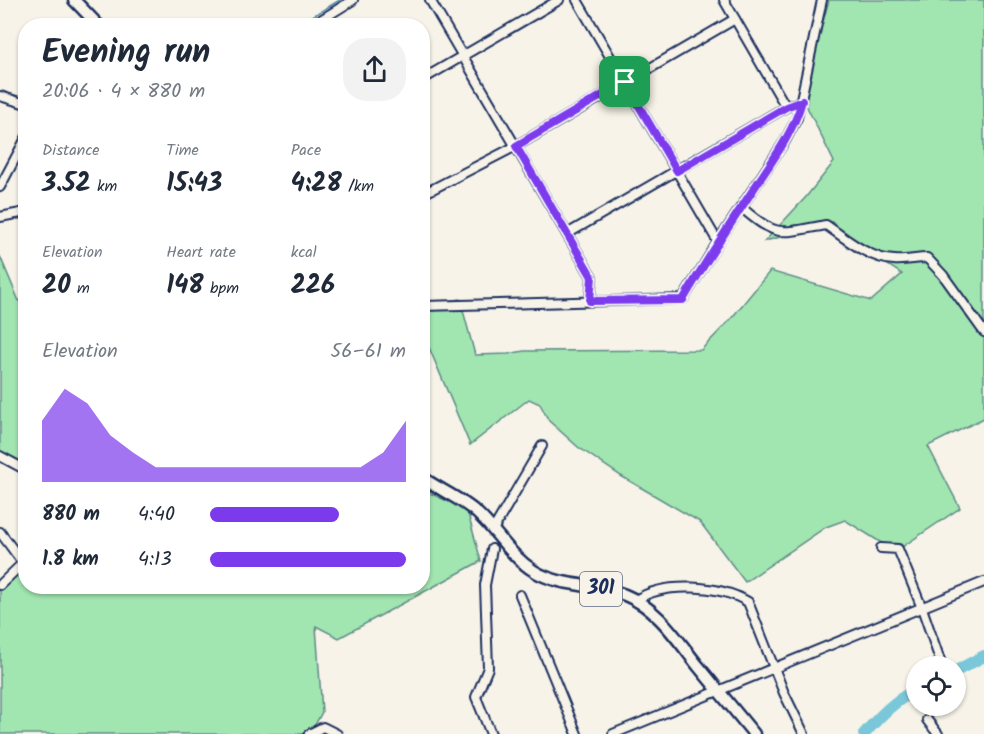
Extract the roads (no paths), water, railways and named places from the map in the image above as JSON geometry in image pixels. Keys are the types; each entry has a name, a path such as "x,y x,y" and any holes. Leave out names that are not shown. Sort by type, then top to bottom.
{"highway":[{"path":"74,0 91,18"},
{"name":"301","path":"430,483 474,511 515,557 544,576 568,584 609,590 636,600 663,623 754,734"}],"street":[{"path":"324,18 353,0"},
{"path":"430,0 592,277 590,301"},
{"path":"430,75 559,0"},
{"path":"578,0 718,242"},
{"path":"724,0 786,107"},
{"path":"430,306 683,300 718,242 785,141 797,118 822,0"},
{"path":"430,190 516,146 735,19"},
{"path":"0,96 18,102"},
{"path":"567,234 786,107 802,101"},
{"path":"0,188 18,153"},
{"path":"741,207 769,229 801,231 826,225 865,250 885,259 927,258 943,275 984,332"},
{"path":"0,217 18,214"},
{"path":"493,530 542,446"},
{"path":"2,459 18,466"},
{"path":"0,532 18,554"},
{"path":"881,548 898,549 939,656"},
{"path":"491,734 476,697 488,668 486,585 492,549"},
{"path":"0,585 18,568"},
{"path":"613,734 984,582"},
{"path":"636,600 646,593 658,590 690,587 713,590 748,602 784,693 804,734"},
{"path":"520,595 577,734"},
{"path":"927,720 938,734"},
{"path":"309,734 323,727 337,734"}],"waterway":[{"path":"310,18 340,0"},
{"path":"0,91 18,97"},
{"path":"966,666 984,656"},
{"path":"864,734 882,715 906,696"}]}
